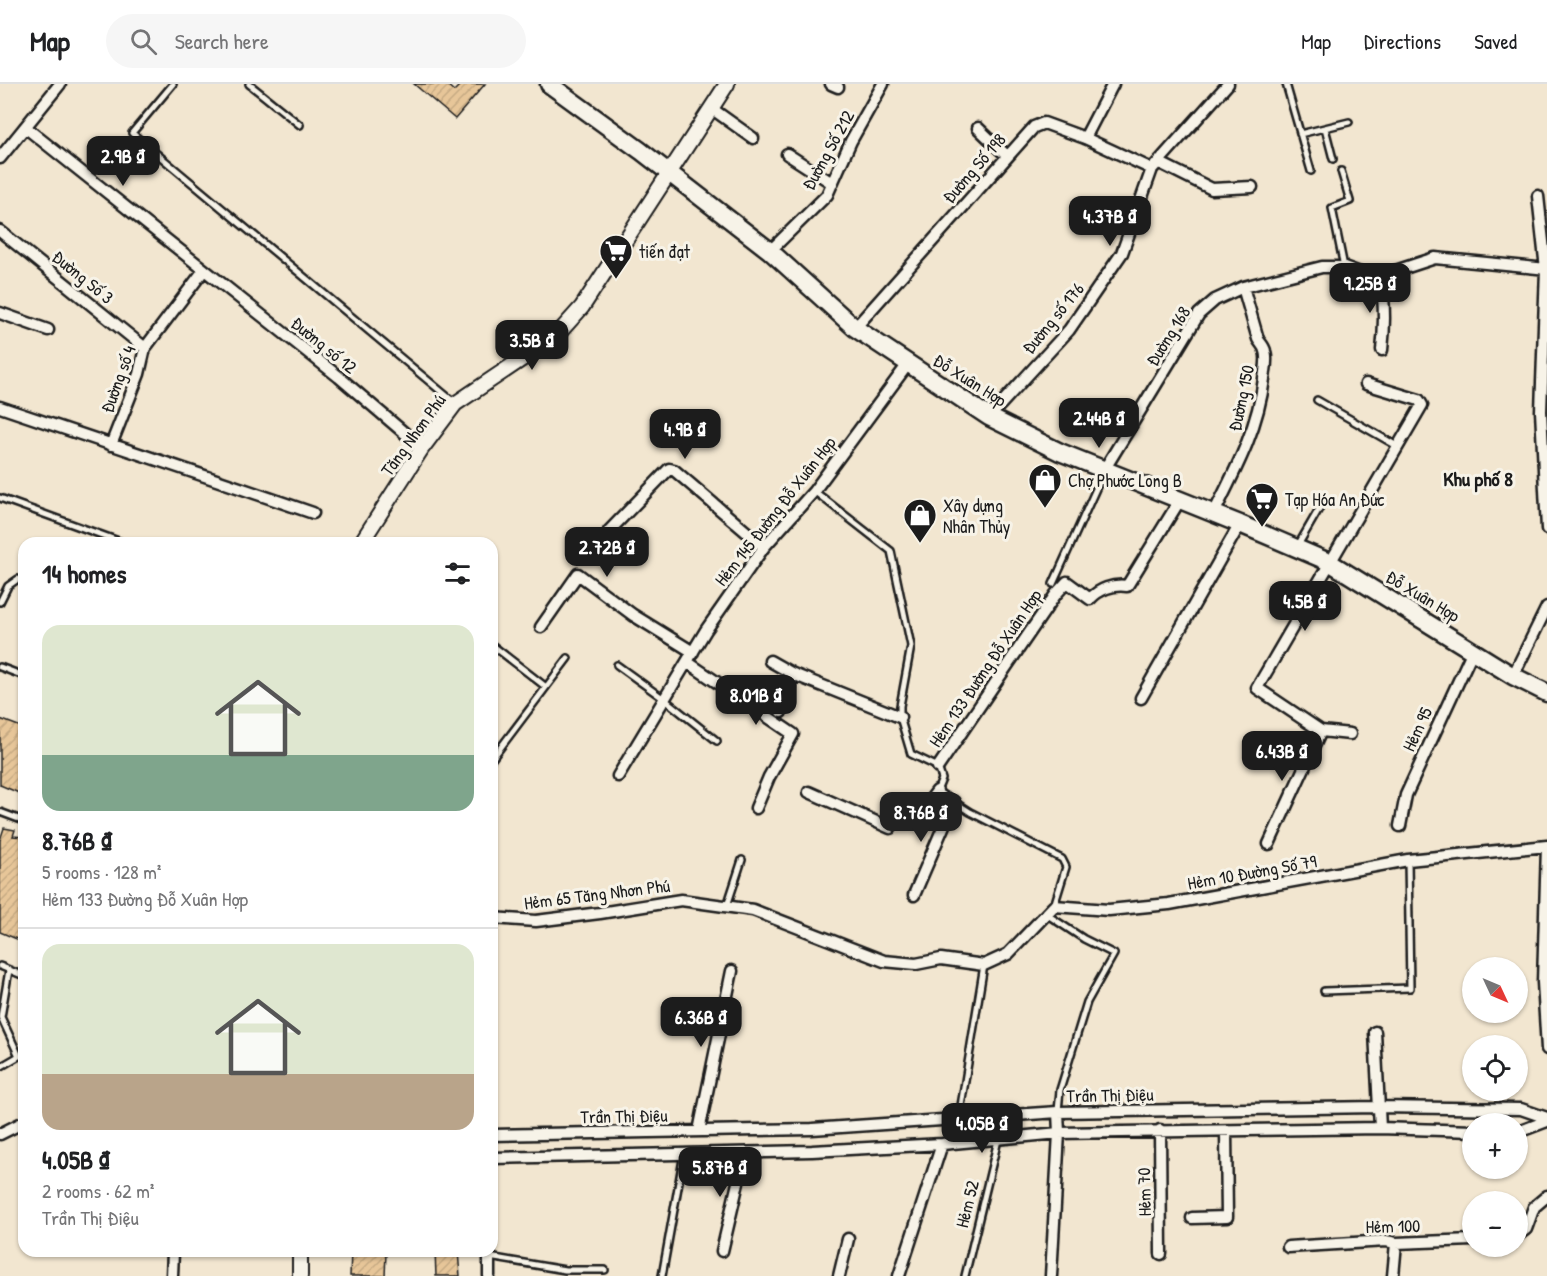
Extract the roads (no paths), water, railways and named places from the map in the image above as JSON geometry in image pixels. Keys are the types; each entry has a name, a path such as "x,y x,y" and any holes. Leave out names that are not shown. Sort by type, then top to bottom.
{"main road":[{"name":"Đỗ Xuân Hợp","path":"559,87 770,251 855,328 989,417 1060,452 1214,513 1329,562 1513,676 1547,693"}],"street":[{"path":"0,158 60,84"},
{"name":"Tăng Nhơn Phú","path":"365,537 422,448 455,404 556,336 582,307 727,84"},
{"name":"Đường Số 212","path":"770,251 827,195 851,141 883,84"},
{"path":"1085,138 1113,84"},
{"name":"Đường số 176","path":"989,417 1069,330 1122,254 1155,165 1228,84"},
{"path":"711,108 753,138"},
{"name":"Đường Số 198","path":"855,328 1034,126 1044,123 1212,189 1252,187"},
{"path":"25,127 204,270"},
{"path":"978,128 1007,156"},
{"path":"787,154 832,183"},
{"path":"1538,196 1546,269 1541,411 1547,529"},
{"name":"Đường Số 3","path":"0,231 145,348"},
{"path":"1382,350 1384,296 1380,276 1435,258 1546,269"},
{"name":"Đường 168","path":"1104,470 1199,314 1215,300 1243,286 1322,267 1344,267 1374,278 1380,276"},
{"name":"Đường số 4","path":"111,445 139,374 145,348 204,270"},
{"name":"Đường số 12","path":"204,270 339,377 422,448"},
{"name":"Đường 150","path":"1214,513 1246,448 1258,417 1263,391 1267,357 1264,346 1258,339 1243,286"},
{"path":"0,313 48,330"},
{"name":"Hẻm 145 Đường Đỗ Xuân Hợp","path":"618,776 706,630 764,547 814,491 908,364"},
{"path":"1350,735 1321,731 1257,688 1422,405 1419,400 1366,384"},
{"path":"0,407 313,513"},
{"path":"609,531 669,469 674,470 764,547"},
{"name":"Hẻm 133 Đường Đỗ Xuân Hợp","path":"938,767 1056,594 1067,582 1090,599 1095,593 1105,588 1127,586 1180,500"},
{"path":"1141,698 1240,524"},
{"path":"541,627 578,574 633,615 693,652"},
{"path":"1513,676 1547,607"},
{"name":"Hẻm 95","path":"1400,826 1406,795 1473,650"},
{"path":"770,661 793,674 900,717"},
{"path":"687,662 793,734 769,777 756,808"},
{"path":"781,712 793,674"},
{"path":"1269,844 1321,731"},
{"path":"809,792 890,828 903,808 920,814 937,791"},
{"path":"914,895 954,802"},
{"path":"1547,846 1543,982 1547,1049"},
{"name":"Hẻm 10 Đường Số 79","path":"1050,910 1109,909 1169,903 1408,860 1547,846"},
{"name":"Hẻm 65 Tăng Nhơn Phú","path":"498,918 536,921 681,900 753,910 884,961 916,964 941,959 984,965"},
{"path":"984,965 1008,954 1050,910"},
{"path":"699,1131 732,971"},
{"path":"1375,1032 1380,1128"},
{"name":"Trần Thị Điệu","path":"498,1135 812,1129 1058,1112 1378,1107 1521,1109 1547,1119"},
{"path":"1051,1276 1059,1133 1058,1112"},
{"name":"Trần Thị Điệu","path":"1528,1128 1547,1119"},
{"path":"0,1134 18,1125"},
{"name":"Trần Thị Điệu","path":"498,1158 812,1151 942,1144 1059,1133 1380,1128 1462,1131"},
{"path":"812,1129 812,1151"},
{"name":"Hẻm 70","path":"1160,1131 1161,1254"},
{"path":"1192,1218 1227,1217 1226,1131"},
{"path":"898,1276 942,1144"},
{"path":"722,1251 745,1153"},
{"path":"1528,1224 1534,1207 1547,1196"},
{"path":"839,1276 848,1239"},
{"name":"Hẻm 100","path":"1288,1246 1386,1241 1396,1244 1462,1241"},
{"path":"1394,1276 1396,1244"},
{"path":"172,1276 173,1257"},
{"path":"300,1257 300,1276"},
{"path":"489,1257 489,1276"}],"lane":[{"path":"173,84 132,133 455,404"},
{"path":"249,84 300,125"},
{"path":"1286,84 1311,171"},
{"path":"1300,135 1349,122"},
{"path":"1325,128 1333,159"},
{"path":"1341,171 1350,201 1332,208 1344,267"},
{"path":"1317,400 1397,446"},
{"path":"1053,584 1104,470"},
{"path":"814,491 891,551 911,646 900,706 900,717 911,754 938,767 942,779 937,791 1062,859 1066,867 1050,910 1084,939 1114,954 1087,1002 1060,1090 1058,1112"},
{"path":"0,498 107,537"},
{"path":"1296,547 1318,510"},
{"path":"0,599 8,586 18,579"},
{"path":"498,650 546,687"},
{"path":"498,751 568,658"},
{"path":"617,665 717,741"},
{"path":"0,667 18,674"},
{"path":"0,812 18,819"},
{"path":"727,906 742,860"},
{"path":"1324,991 1410,988 1408,860"},
{"path":"959,1120 984,965"},
{"path":"0,966 18,974"},
{"path":"9,970 1,1017 18,1054"},
{"path":"0,1067 18,1057"},
{"name":"Hẻm 52","path":"965,1276 999,1138"},
{"path":"662,1276 684,1154"},
{"path":"498,1256 565,1270 605,1270"}],"place":[{"name":"tiến đạt","path":"616,280"},
{"name":"Chợ Phước Long B","path":"1045,509"},
{"name":"Tạp Hóa An Đức","path":"1262,528"},
{"name":"Xây dựng Nhân Thủy","path":"920,544"}],"district":[{"name":"Khu phố 8","path":"1478,478"}]}
